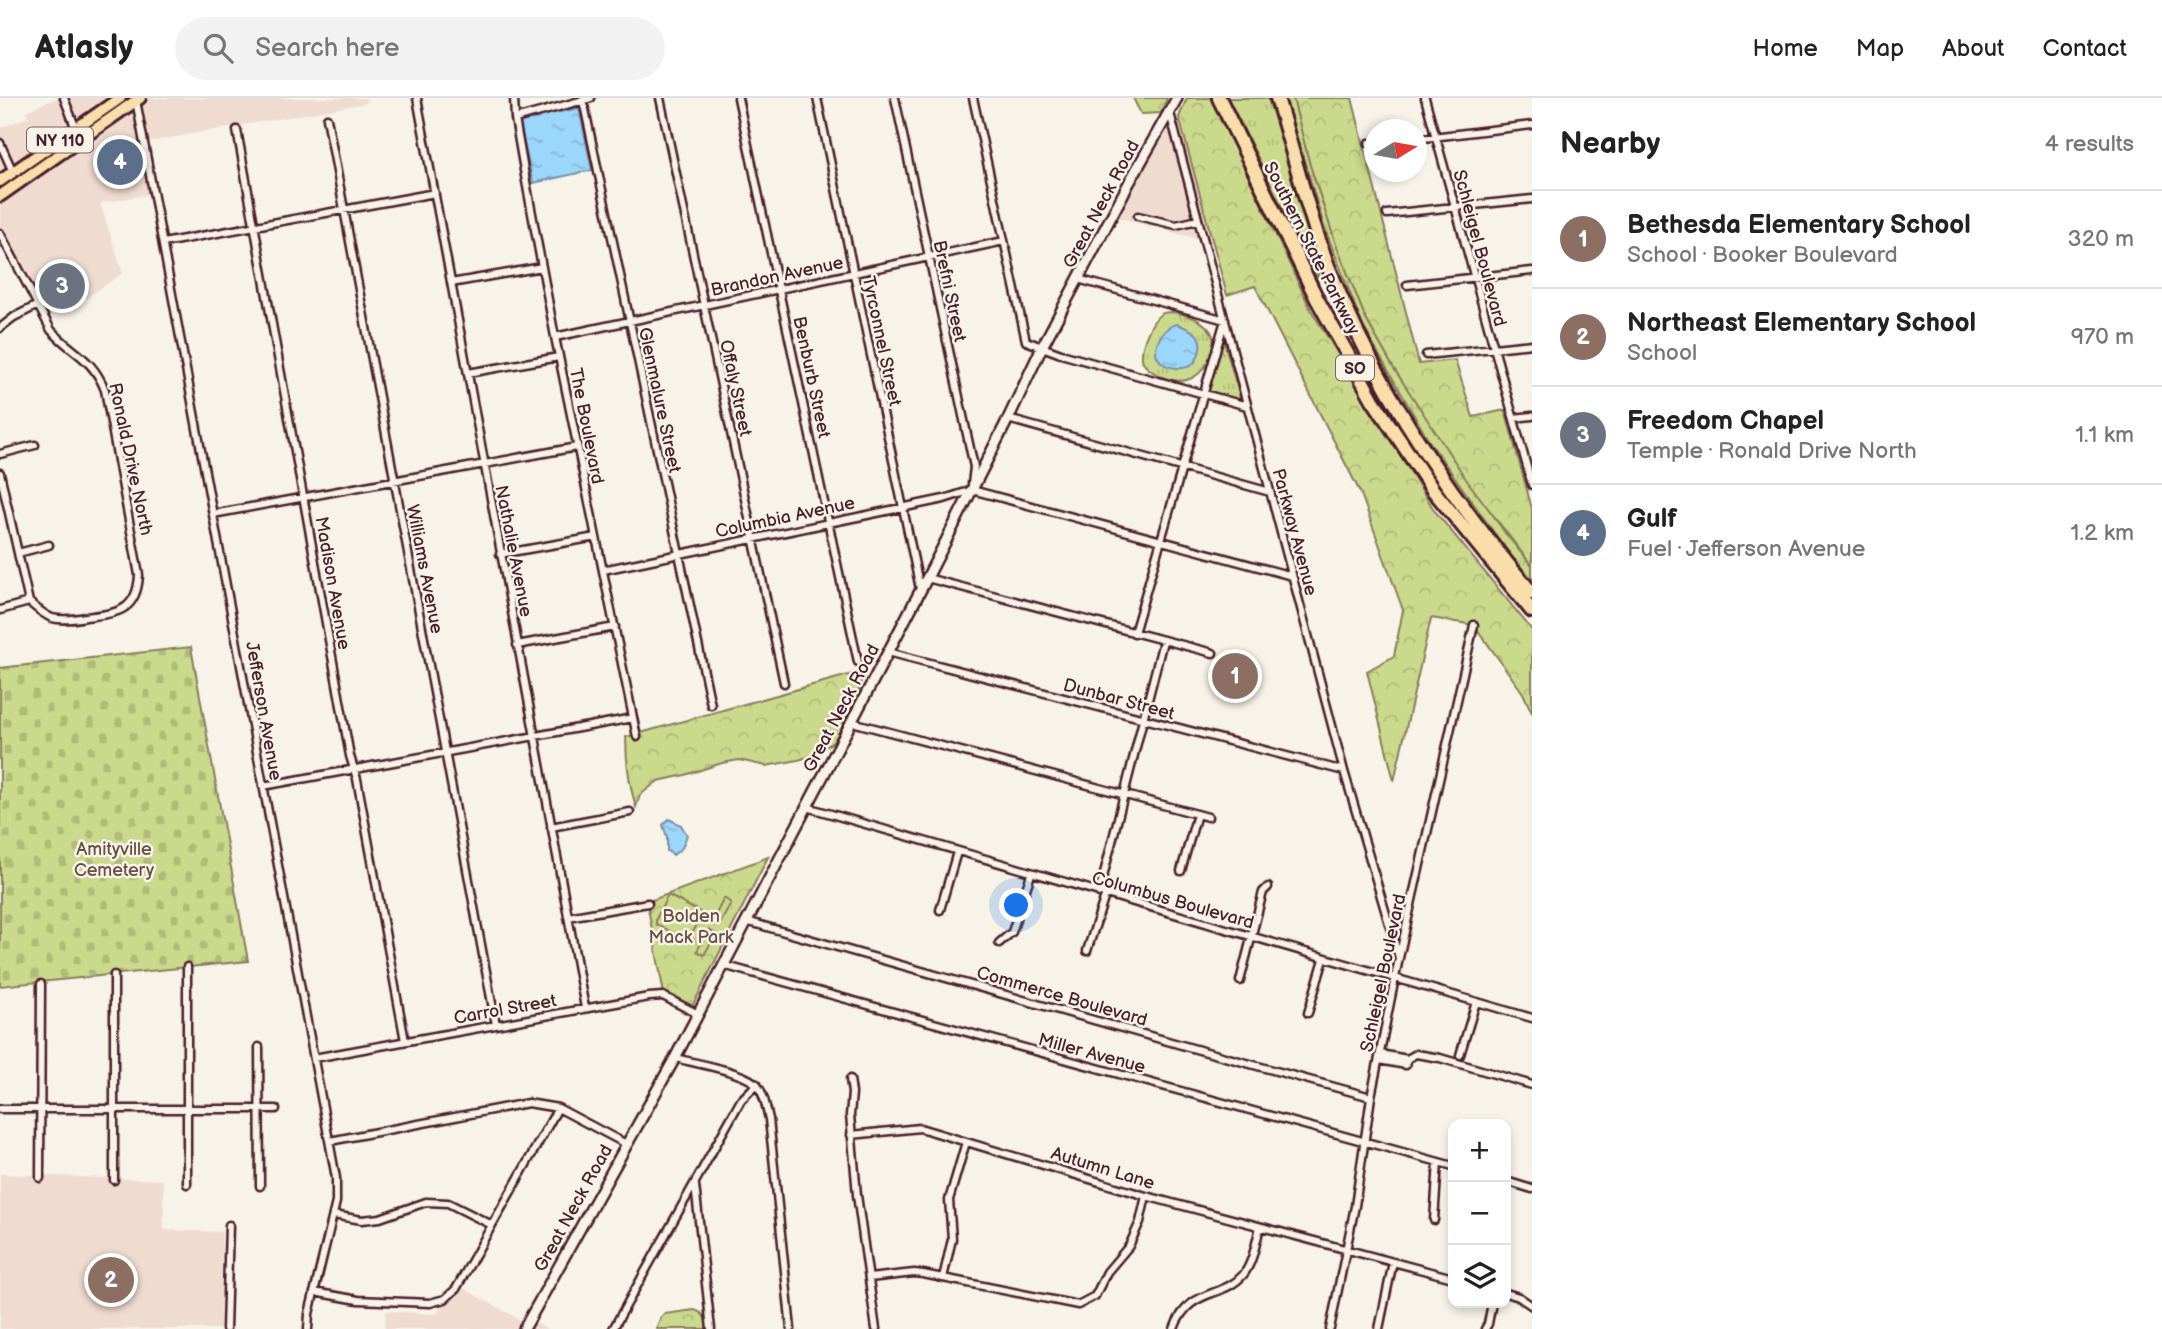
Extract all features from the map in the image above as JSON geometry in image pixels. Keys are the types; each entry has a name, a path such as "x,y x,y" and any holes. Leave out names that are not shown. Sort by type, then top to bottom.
{"highway":[{"name":"Southern State Parkway","path":"1219,98 1317,299 1373,400 1433,490 1532,611"},
{"name":"Southern State Parkway","path":"1277,98 1328,265 1372,362 1444,483 1493,548 1532,593"}],"main road":[{"name":"NY 110","path":"0,181 120,98"},
{"name":"Great Neck Road","path":"524,1329 675,1058 927,578 1042,347 1177,98"},
{"name":"NY 110","path":"0,196 137,99"},
{"path":"22,182 22,173 50,153 54,144"},
{"path":"0,191 11,183 13,172"}],"street":[{"path":"64,98 76,129"},
{"name":"Nathalie Avenue","path":"417,98 585,1008"},
{"name":"The Boulevard","path":"514,98 515,119 555,337 638,737"},
{"path":"515,119 591,98"},
{"name":"Offaly Street","path":"660,98 784,683"},
{"name":"Benburb Street","path":"738,98 858,662"},
{"name":"Tyrconnel Street","path":"817,98 920,589"},
{"name":"Brefni Street","path":"896,98 974,467 972,489"},
{"path":"973,98 1026,341 1247,406"},
{"name":"Schleigel Boulevard","path":"1425,98 1532,485"},
{"name":"Jefferson Avenue","path":"137,99 338,1190 309,1314 308,1329"},
{"name":"Glenmalure Street","path":"583,100 711,705"},
{"name":"Parkway Avenue","path":"1170,113 1344,771 1399,958"},
{"name":"Williams Avenue","path":"327,118 496,1025"},
{"path":"1427,138 1532,125"},
{"name":"Madison Avenue","path":"237,130 405,1041"},
{"path":"0,143 13,172"},
{"path":"163,243 435,193"},
{"path":"1387,214 1532,199"},
{"path":"1138,216 1176,225 1198,220"},
{"name":"Ronald Drive North","path":"0,233 51,330 63,343 91,364 99,375 105,390 139,575 135,597 127,607 116,613 66,620 51,618 29,602"},
{"name":"Brandon Avenue","path":"555,337 1004,241"},
{"path":"451,283 542,267"},
{"path":"1407,285 1532,271"},
{"path":"1078,279 1225,320 1134,633"},
{"path":"0,328 13,317 38,305"},
{"path":"1426,355 1532,344"},
{"path":"468,373 559,357"},
{"path":"1514,418 1532,416"},
{"path":"1008,419 1270,492"},
{"path":"0,454 35,445"},
{"path":"213,514 577,447"},
{"path":"0,473 29,602 0,610"},
{"path":"972,489 1293,576"},
{"name":"Columbia Avenue","path":"603,570 947,498 972,489"},
{"path":"500,554 596,537"},
{"path":"18,553 49,545"},
{"path":"927,578 1213,653"},
{"name":"Schleigel Boulevard","path":"1330,1329 1355,1206 1371,1097 1399,958 1474,625"},
{"path":"517,645 615,627"},
{"path":"1087,951 1163,641"},
{"name":"Dunbar Street","path":"888,652 1344,771"},
{"path":"263,786 633,718"},
{"path":"852,722 1208,817"},
{"name":"Columbus Boulevard","path":"807,807 1532,1018"},
{"path":"551,827 630,812"},
{"path":"1181,872 1197,814"},
{"path":"940,909 957,852"},
{"path":"999,943 1012,932 1031,874"},
{"path":"1240,981 1263,892 1268,887"},
{"path":"568,917 648,903"},
{"name":"Commerce Boulevard","path":"746,921 1371,1097"},
{"path":"1308,1013 1324,959"},
{"name":"Miller Avenue","path":"723,965 1448,1165"},
{"path":"187,967 187,1184"},
{"path":"114,975 114,1180"},
{"path":"40,1178 41,984"},
{"name":"Carrol Street","path":"314,1058 663,996 698,1013"},
{"path":"1460,1055 1476,1002"},
{"path":"260,1047 260,1186"},
{"path":"1379,1057 1407,1059 1416,1054 1440,1058 1532,1085"},
{"path":"675,1058 741,1076 757,1084 765,1099 791,1329"},
{"path":"850,1079 852,1093 849,1115 857,1195 876,1329"},
{"path":"613,1329 741,1100 757,1084"},
{"path":"330,1141 528,1103 558,1108 626,1144"},
{"path":"314,1292 358,1300 430,1303 445,1299 456,1289 558,1108"},
{"path":"0,1109 276,1109"},
{"name":"Autumn Lane","path":"851,1135 920,1128 1146,1196 1448,1277"},
{"path":"943,1278 952,1239 949,1200 966,1142"},
{"path":"1434,1220 1438,1162"},
{"path":"1509,1182 1532,1189"},
{"path":"695,1184 711,1329"},
{"path":"869,1278 914,1273 1078,1305 1095,1296 1107,1272 1129,1247 1140,1222 1146,1196"},
{"path":"333,1215 362,1220 380,1218 426,1202 448,1203 492,1225"},
{"path":"226,1329 229,1225"},
{"path":"1174,1329 1185,1310 1197,1298 1232,1284 1243,1275 1250,1263 1260,1227"},
{"path":"1379,1329 1393,1262"},
{"path":"1511,1295 1532,1306"},
{"path":"1485,1329 1491,1308"}],"shaded area":[{"path":"57,98 366,98 367,103 142,143 151,194 100,203 123,273 89,296 42,319 0,239 0,128 28,117 26,111"},
{"path":"1161,113 1179,117 1213,243 1105,214"},
{"path":"0,1174 163,1180 164,1230 222,1232 220,1329 0,1329"},
{"path":"461,1287 529,1325 532,1321 547,1329 385,1329 386,1311 436,1314"}],"green space":[{"path":"1133,98 1167,98 1161,113 1141,114"},
{"path":"1187,98 1212,98 1311,310 1434,510 1532,630 1532,713 1523,693 1474,625 1431,618 1394,781 1367,671 1394,656 1403,610 1361,494 1255,286 1227,295 1179,117"},
{"path":"1228,98 1268,98 1319,259 1318,279"},
{"path":"1285,98 1293,98 1310,165 1336,244 1366,319 1393,367 1505,533 1532,566 1532,579 1510,555 1429,441 1364,329 1325,229"},
{"path":"1293,98 1352,98 1364,146 1364,182 1373,182 1419,364 1455,360 1473,417 1505,410 1532,509 1532,566 1468,482 1393,367 1366,319 1336,244 1310,165"},
{"path":"1172,312 1201,322 1208,328 1214,344 1212,353 1201,371 1191,378 1179,381 1155,374 1146,367 1142,357 1146,336 1153,322 1161,314"},
{"path":"1223,338 1241,401 1209,392"},
{"name":"Amityville Cemetery","path":"191,647 248,961 0,986 0,668"},
{"path":"863,671 855,707 833,742 811,756 766,766 739,760 658,781 640,795 636,807 628,772 626,737"},
{"name":"Bolden Mack Park","path":"768,857 692,1007 664,994 648,908 652,900"},
{"path":"668,895 703,914 688,941 656,924"},
{"path":"724,898 731,903 720,924 713,920"},
{"path":"708,930 716,934 704,955 697,951"},
{"path":"694,1310 704,1317 708,1329 656,1329 665,1314"}],"water":[{"path":"579,108 592,170 533,183 519,120"},
{"path":"1177,324 1194,332 1200,344 1196,361 1185,368 1165,365 1156,353 1160,338"},
{"path":"669,819 681,825 687,835 682,848 673,855 667,851 667,837 663,825"}],"place":[{"name":"Gulf","path":"120,162"},
{"name":"Freedom Chapel","path":"62,286"},
{"name":"Bethesda Elementary School","path":"1235,676"},
{"name":"Northeast Elementary School","path":"111,1280"}]}
